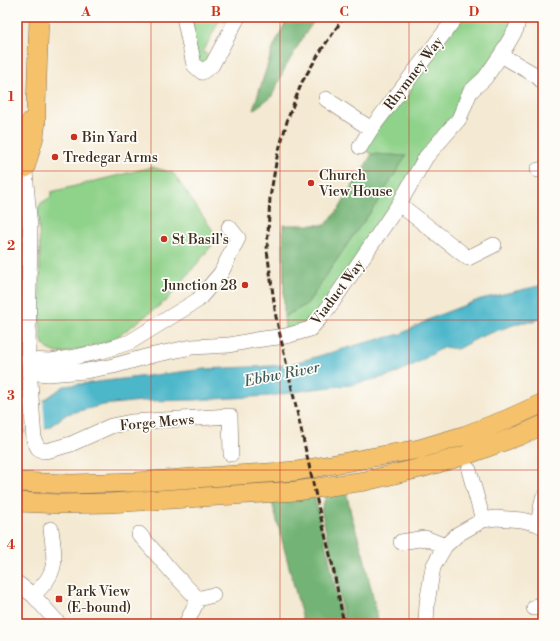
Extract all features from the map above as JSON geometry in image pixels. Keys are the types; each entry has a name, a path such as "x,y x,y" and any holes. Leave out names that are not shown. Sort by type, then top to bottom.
{"main road":[{"path":"21,169 34,137 36,122 40,17"},
{"path":"17,145 30,124 36,106"},
{"path":"17,482 70,484 136,482 296,471 419,449 466,435 508,419 543,403"},
{"path":"17,502 61,504 110,503 296,491 365,480 425,467 466,455 521,435 543,425"}],"street":[{"path":"184,17 194,65 202,72 212,66 238,17"},
{"name":"Rhymney Way","path":"360,147 371,129 456,17"},
{"name":"Viaduct Way","path":"27,363 48,374 86,371 192,347 229,345 286,336 310,328 327,309 399,204 426,157 458,119 470,92 485,78 501,55 516,29 519,17"},
{"path":"501,55 536,76 543,82"},
{"path":"326,99 371,129"},
{"path":"21,169 30,228 23,270 27,363 75,357 102,351 130,342 198,300 221,273 238,238 229,228"},
{"path":"17,198 28,215"},
{"path":"399,204 469,265 494,245"},
{"name":"Forge Mews","path":"27,363 34,440 38,448 43,451 71,444 106,428 131,422 230,416 231,454"},
{"path":"469,470 483,520"},
{"path":"426,624 427,603 433,567 445,546 458,534 483,520 496,518 522,520 541,525 543,498"},
{"path":"33,595 41,588 54,567 51,529"},
{"path":"140,534 173,573 198,599"},
{"path":"402,542 425,538 445,546"},
{"path":"17,583 33,595 59,624"},
{"path":"186,624 198,599 213,595"}],"green space":[{"path":"184,17 238,17 233,25 220,19 203,52 215,59 202,72"},
{"path":"288,17 317,17 285,68 272,96 253,110 273,48"},
{"path":"456,17 519,17 320,318 286,336 284,317 307,304 375,206 405,156 372,154 360,147"},
{"path":"372,154 406,156 375,206 307,304 284,317 283,225 325,225 339,209"},
{"path":"152,167 173,173 218,238 167,300 112,341 65,353 57,353 48,349 43,344 41,336 39,308 40,254 38,209 41,203 51,197 51,192"},
{"path":"346,490 351,514 364,557 379,624 345,624 321,510 327,494"},
{"path":"314,494 343,624 304,624 271,498"}],"water":[{"name":"Ebbw River","path":"543,285 543,317 533,322 522,322 496,331 480,337 457,349 444,347 417,363 392,375 350,385 270,396 141,401 103,405 67,414 49,427 17,434 17,407 43,401 64,386 205,369 291,364 401,334 434,317 481,299"}],"pier":[{"path":"43,399 45,430 25,434 23,404"}],"railway":[{"path":"344,17 302,82 288,118 277,157 270,198 267,250 276,317 333,567 344,624"}],"place":[{"name":"Bin Yard","path":"74,137"},
{"name":"Tredegar Arms","path":"55,157"},
{"name":"Church View House","path":"311,183"},
{"name":"St Basil's","path":"164,239"},
{"name":"Junction 28","path":"245,285"},
{"name":"Park View (E-bound)","path":"59,599"}]}
